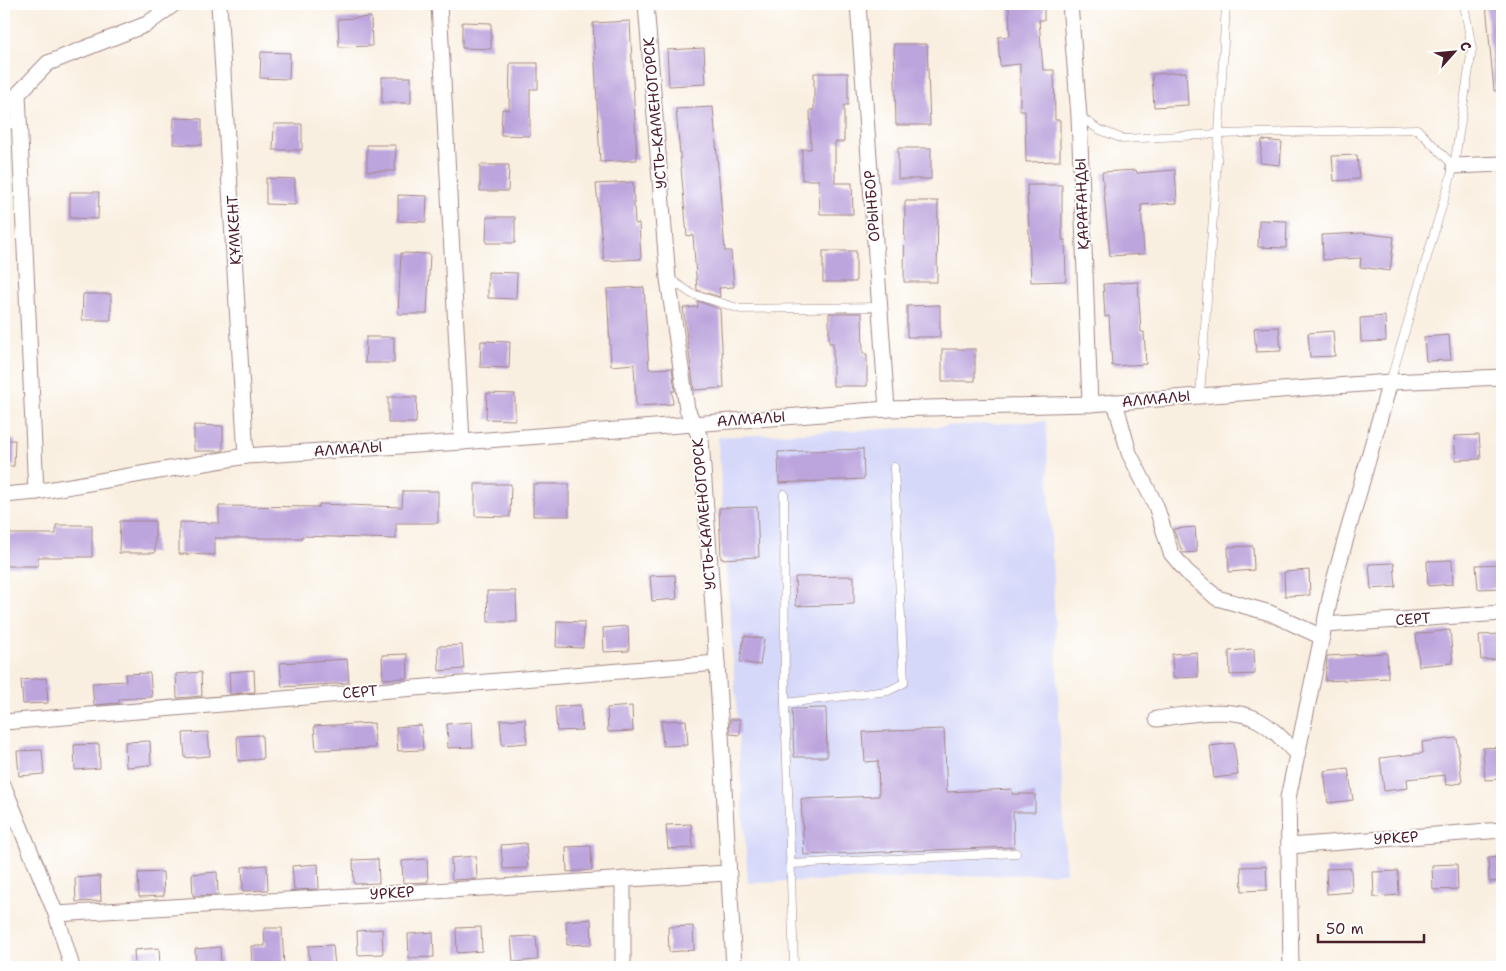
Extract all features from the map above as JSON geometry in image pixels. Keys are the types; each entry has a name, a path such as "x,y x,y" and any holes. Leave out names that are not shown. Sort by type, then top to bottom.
{"street":[{"path":"36,492 18,94 48,63 147,24 174,4"},
{"name":"ҚҰМКЕНТ","path":"219,4 246,456"},
{"path":"439,4 462,442"},
{"name":"УСТЬ-КАМЕНОГОРСК","path":"646,4 668,279 687,409 700,440 717,662 727,873 734,967"},
{"name":"ОРЫНБОР","path":"858,4 878,306 887,409"},
{"name":"ҚАРАҒАНДЫ","path":"1070,4 1079,116 1090,404"},
{"path":"1454,166 1502,164"},
{"name":"АЛМАЛЫ","path":"4,496 246,456 462,442 693,422 747,420 887,409 1090,404 1390,382 1502,377"},
{"path":"1291,967 1288,798 1333,584 1390,382"},
{"path":"1115,402 1129,453 1156,506 1171,553 1186,570 1217,598 1270,612 1323,631"},
{"name":"СЕРТ","path":"1323,631 1502,612"},
{"name":"СЕРТ","path":"4,722 717,662"},
{"path":"1157,718 1193,714 1237,713 1256,719 1297,754"},
{"path":"4,788 56,914 72,967"},
{"name":"УРКЕР","path":"1289,846 1502,830"},
{"name":"УРКЕР","path":"56,914 727,873"},
{"path":"623,879 623,967"}],"lane":[{"path":"1149,4 1173,4"},
{"path":"1200,396 1219,134 1226,4"},
{"path":"1390,382 1454,166 1472,49 1464,4"},
{"path":"1079,116 1098,129 1122,139 1219,134 1416,129 1454,166"},
{"path":"4,129 19,118"},
{"path":"668,279 692,294 741,309 878,306"},
{"path":"784,703 888,691 904,683 894,467"},
{"path":"784,494 784,703 794,967"},
{"path":"790,864 1016,853"}],"shaded area":[{"path":"1046,421 1066,873 748,883 718,437"}],"building":[{"path":"1009,4 1044,4 1044,20 1039,20 1043,70 1054,70 1055,120 1060,120 1060,161 1026,162 1025,111 1020,111 1020,64 1000,66 998,37 1010,36"},
{"path":"1486,4 1502,4 1502,90 1494,91"},
{"path":"371,17 372,46 339,47 338,19"},
{"path":"630,21 637,160 600,162 593,23"},
{"path":"462,22 491,23 491,49 462,48"},
{"path":"894,44 927,44 930,125 896,125"},
{"path":"704,48 706,84 669,86 667,50"},
{"path":"261,52 290,53 289,79 260,78"},
{"path":"510,63 538,63 538,89 530,89 530,136 501,135 502,109 509,110"},
{"path":"1186,72 1188,105 1154,107 1152,74"},
{"path":"814,73 848,73 848,105 844,105 844,142 835,142 835,183 852,183 853,214 820,214 819,180 802,180 802,149 811,149 810,110 814,110"},
{"path":"382,77 411,77 411,103 382,103"},
{"path":"713,107 725,251 731,251 734,287 719,288 720,297 697,290 693,235 687,236 676,109"},
{"path":"174,118 202,119 202,145 173,144"},
{"path":"274,124 302,124 302,150 273,150"},
{"path":"1262,140 1282,142 1280,165 1260,163"},
{"path":"367,145 396,145 395,171 367,171"},
{"path":"898,148 931,148 931,179 898,179"},
{"path":"1357,155 1359,179 1334,181 1332,156"},
{"path":"480,165 509,165 508,191 480,191"},
{"path":"1136,170 1137,173 1175,170 1177,203 1141,205 1144,254 1110,256 1102,172"},
{"path":"266,178 295,179 295,205 266,204"},
{"path":"633,182 635,224 639,223 641,259 604,261 596,184"},
{"path":"1027,185 1062,185 1062,240 1065,240 1066,281 1031,282"},
{"path":"70,192 99,192 98,219 70,218"},
{"path":"398,195 427,196 426,222 398,221"},
{"path":"905,201 938,201 937,282 904,282"},
{"path":"487,217 515,217 515,243 486,243"},
{"path":"1259,220 1287,221 1286,248 1258,247"},
{"path":"1363,233 1394,237 1390,271 1360,267 1361,258 1323,260 1322,235"},
{"path":"823,251 856,251 856,282 823,282"},
{"path":"401,253 430,254 427,314 398,314"},
{"path":"488,272 517,273 516,299 488,298"},
{"path":"1138,282 1141,332 1144,332 1146,364 1112,366 1109,316 1105,317 1103,284"},
{"path":"644,287 649,369 672,368 675,391 672,391 673,404 636,406 634,364 611,366 607,289"},
{"path":"83,294 111,294 111,320 82,320"},
{"path":"697,301 720,309 724,388 694,390 683,308 698,307"},
{"path":"940,305 940,337 907,337 907,306"},
{"path":"829,313 862,313 863,354 867,354 867,386 833,386 833,343 829,343"},
{"path":"1385,316 1386,341 1361,342 1360,318"},
{"path":"1279,327 1281,351 1256,352 1254,328"},
{"path":"1333,331 1335,356 1310,357 1308,333"},
{"path":"1449,335 1451,360 1426,361 1424,337"},
{"path":"366,337 394,337 394,363 365,363"},
{"path":"481,341 510,342 509,368 480,367"},
{"path":"942,349 975,349 975,381 942,381"},
{"path":"487,393 515,394 515,420 486,419"},
{"path":"388,397 417,397 416,423 388,423"},
{"path":"194,425 223,426 223,451 194,451"},
{"path":"1479,435 1481,459 1456,460 1454,436"},
{"path":"4,440 15,440 14,466 4,466"},
{"path":"863,449 864,479 779,483 778,452"},
{"path":"475,484 511,484 510,517 475,516"},
{"path":"533,484 569,484 569,516 533,516"},
{"path":"403,491 438,491 438,523 396,523 396,539 302,536 302,538 215,538 215,555 179,554 179,522 219,523 219,506 319,507 319,504 402,507"},
{"path":"757,507 759,557 721,559 719,508"},
{"path":"120,521 155,521 155,553 119,553"},
{"path":"56,525 92,525 92,557 38,557 38,566 4,566 4,534 56,534"},
{"path":"1195,527 1197,552 1183,553 1173,529"},
{"path":"1253,546 1254,570 1229,572 1228,547"},
{"path":"1452,560 1453,584 1428,586 1427,561"},
{"path":"1394,563 1396,587 1371,589 1369,564"},
{"path":"1501,564 1502,588 1478,589 1476,565"},
{"path":"1309,570 1310,595 1285,596 1284,572"},
{"path":"675,575 677,599 652,601 650,576"},
{"path":"854,576 854,604 796,606 795,577"},
{"path":"487,591 516,591 517,622 488,622"},
{"path":"557,621 584,622 583,648 556,647"},
{"path":"628,626 629,651 604,652 603,628"},
{"path":"1450,630 1453,663 1419,666 1416,634"},
{"path":"1502,634 1502,659 1481,660 1479,635"},
{"path":"744,636 764,639 760,665 740,662"},
{"path":"462,645 464,669 439,671 438,646"},
{"path":"1254,649 1255,674 1230,675 1229,651"},
{"path":"1197,652 1198,677 1173,678 1172,654"},
{"path":"1387,653 1388,678 1325,681 1327,656"},
{"path":"407,654 408,678 383,679 382,655"},
{"path":"347,659 349,683 282,687 280,663"},
{"path":"254,670 255,692 230,694 229,672"},
{"path":"201,672 202,696 177,698 176,674"},
{"path":"150,673 152,697 119,699 119,703 94,705 92,683 126,681 125,674"},
{"path":"46,678 48,703 23,704 21,680"},
{"path":"580,705 582,730 557,731 555,707"},
{"path":"632,706 633,731 608,732 607,708"},
{"path":"826,708 827,757 794,757 792,709"},
{"path":"525,719 527,743 502,745 500,720"},
{"path":"730,719 740,719 740,735 730,734"},
{"path":"686,720 688,745 663,746 661,721"},
{"path":"472,722 473,747 448,748 447,724"},
{"path":"374,723 375,748 316,750 314,726"},
{"path":"421,725 423,750 398,751 396,727"},
{"path":"944,729 947,792 1012,789 1012,794 1035,794 1035,812 1013,812 1014,847 804,855 801,799 879,796 878,761 865,762 863,732"},
{"path":"208,732 210,756 185,758 183,733"},
{"path":"262,735 263,759 238,761 237,736"},
{"path":"1457,738 1462,783 1446,785 1445,775 1407,779 1408,788 1384,791 1380,758 1423,753 1422,742"},
{"path":"150,741 151,765 126,767 125,742"},
{"path":"1234,743 1238,775 1214,778 1210,746"},
{"path":"99,744 100,768 75,770 74,745"},
{"path":"1502,747 1502,779 1485,780 1483,748"},
{"path":"42,750 44,774 19,776 17,751"},
{"path":"1348,768 1353,800 1328,803 1324,771"},
{"path":"691,824 693,848 668,849 666,825"},
{"path":"526,843 528,868 503,869 501,845"},
{"path":"591,846 592,870 567,872 566,847"},
{"path":"476,856 477,879 452,880 451,858"},
{"path":"1502,857 1502,881 1489,882 1488,858"},
{"path":"378,859 379,883 354,884 353,860"},
{"path":"427,859 428,882 403,883 402,861"},
{"path":"318,864 319,889 294,890 292,866"},
{"path":"1457,864 1458,889 1433,890 1432,865"},
{"path":"267,865 268,890 243,891 242,867"},
{"path":"1266,866 1267,890 1242,891 1241,867"},
{"path":"1351,868 1352,892 1327,894 1326,869"},
{"path":"1398,871 1399,895 1374,897 1373,872"},
{"path":"163,872 164,896 139,897 138,873"},
{"path":"217,872 218,895 193,896 192,874"},
{"path":"100,876 101,901 76,902 75,878"},
{"path":"591,919 592,944 567,945 566,921"},
{"path":"693,926 694,950 669,952 668,927"},
{"path":"481,927 482,951 457,953 456,928"},
{"path":"264,928 282,928 284,967 252,967 251,946 265,946"},
{"path":"382,929 383,954 358,955 357,931"},
{"path":"433,932 434,957 409,958 408,934"},
{"path":"536,936 538,960 513,962 511,937"},
{"path":"333,945 335,967 310,967 308,946"},
{"path":"220,947 221,967 196,967 195,949"},
{"path":"159,948 160,967 135,967 134,950"}]}
